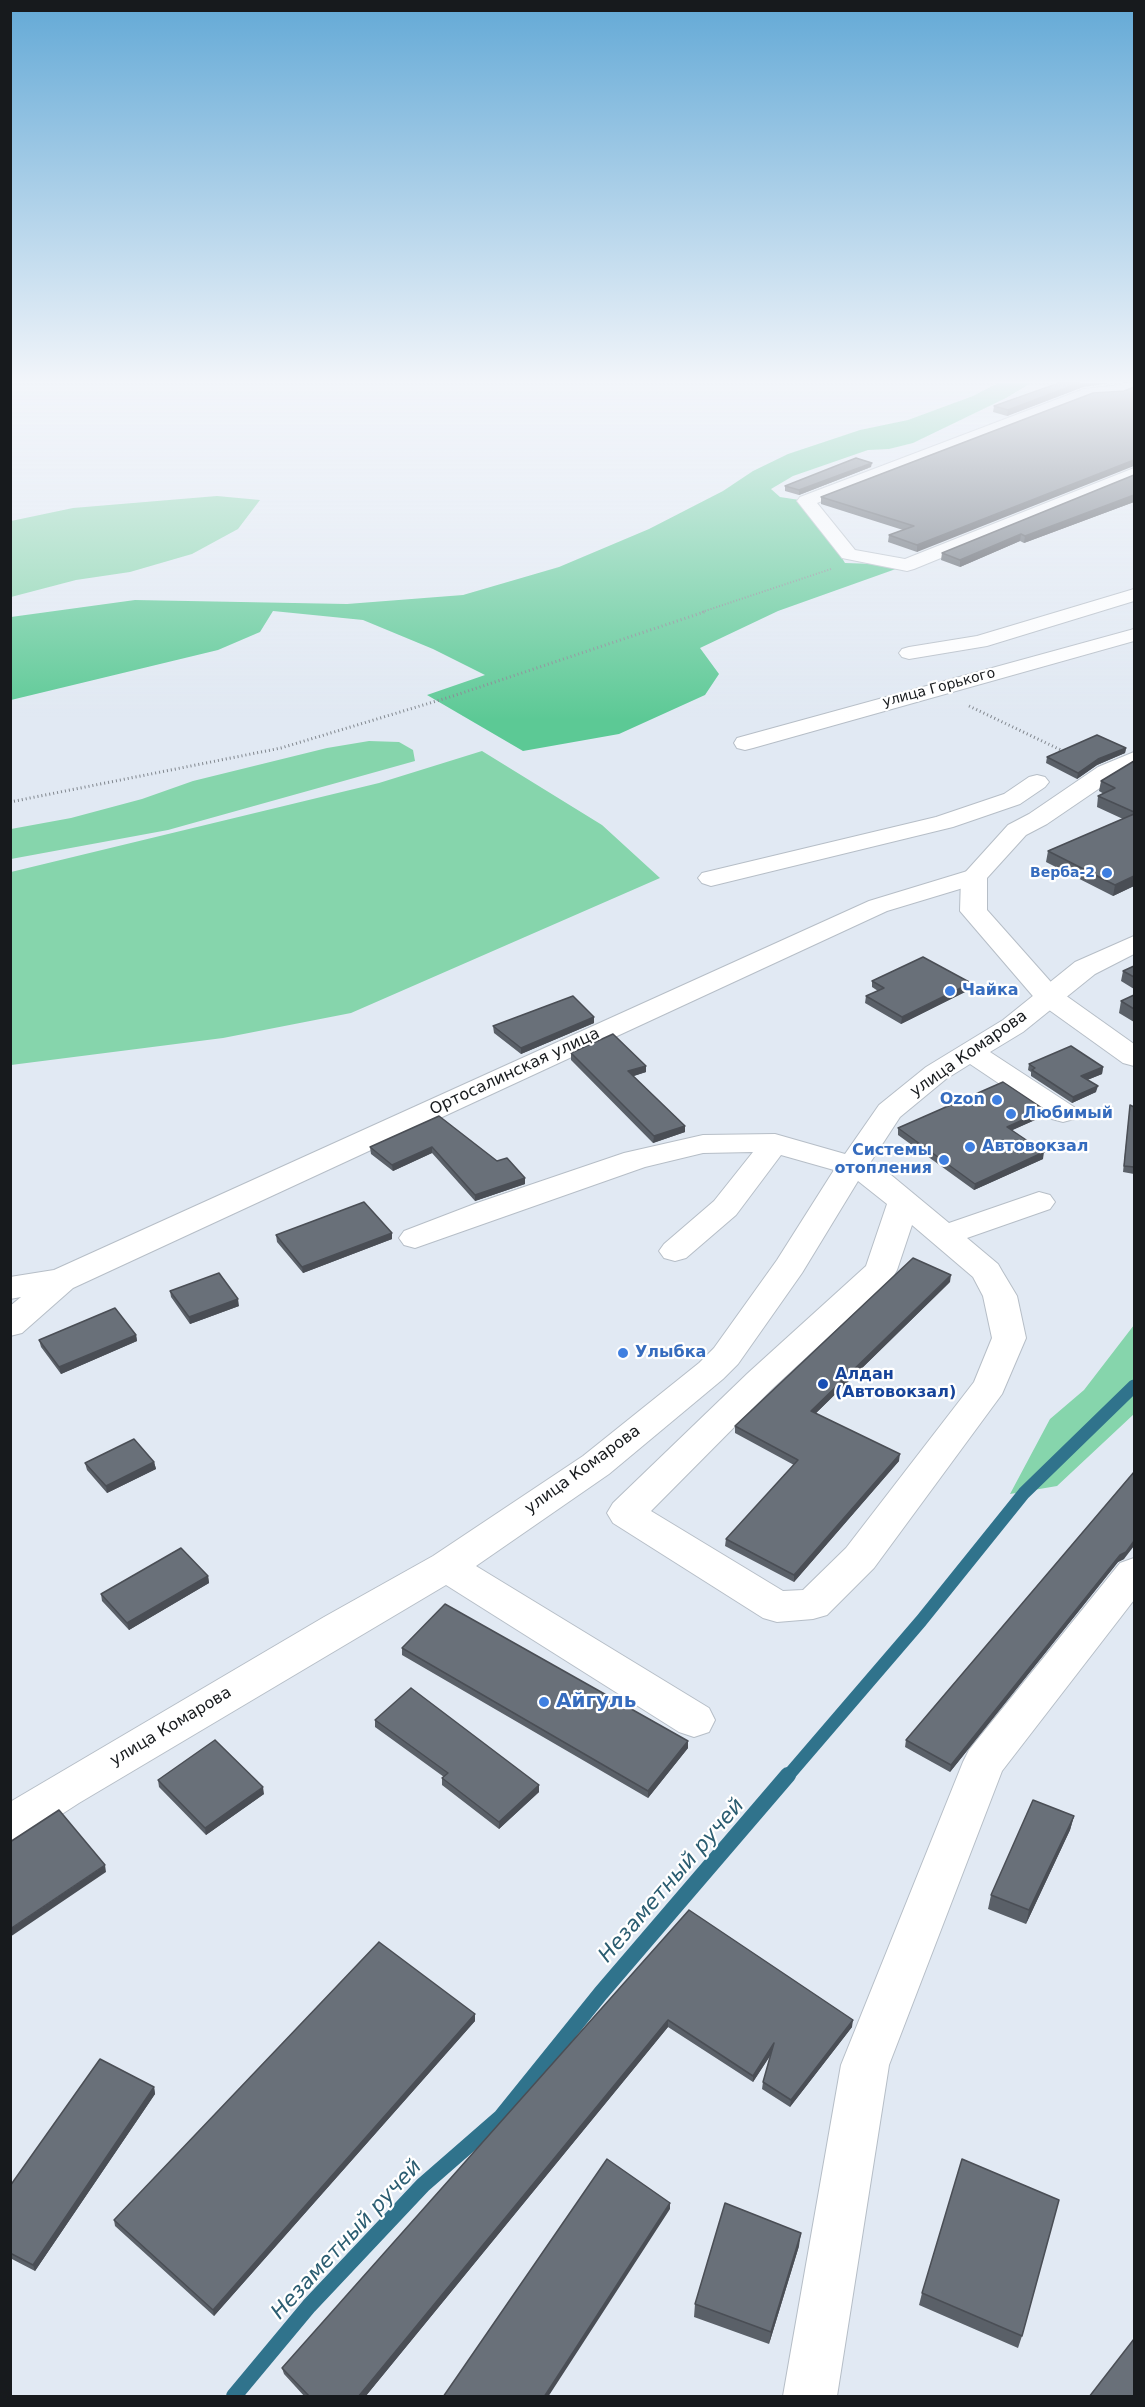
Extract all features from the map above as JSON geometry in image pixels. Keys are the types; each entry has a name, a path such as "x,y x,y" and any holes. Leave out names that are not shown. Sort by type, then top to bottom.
{"main road":[{"path":"1134,759 1107,772 1038,819 1017,830 974,877 974,911 1048,996 1134,1057"}],"street":[{"path":"821,495 806,501 858,556 907,565 1079,495"},
{"path":"909,653 980,642 1134,595"},
{"name":"улица Горького","path":"745,743 1134,635"},
{"path":"711,878 910,832 1000,804 1037,782"},
{"path":"1000,804 1038,819"},
{"name":"Ортосалинская улица","path":"10,1288 61,1280 878,906 974,877"},
{"name":"улица Комарова","path":"10,1825 95,1772 447,1566 596,1465 711,1371 726,1356 790,1266 852,1166 889,1112 936,1072 1013,1026 1085,968 1134,944"},
{"path":"970,1052 1063,1113"},
{"path":"675,1251 725,1208 775,1143"},
{"path":"415,1238 488,1210 635,1160 703,1144 775,1143 852,1166 874,1177 986,1271 1000,1296 1009,1338 990,1386 860,1558 813,1604 777,1606 626,1513 760,1381 881,1270 903,1203"},
{"path":"943,1236 1039,1202"},
{"name":"Ортосалинская улица","path":"10,1326 61,1280"},
{"path":"447,1566 527,1618 694,1720"},
{"path":"810,2397 865,2065 984,1762 1134,1573"}],"path":[{"path":"10,802 281,748 453,696 858,556"},
{"path":"933,690 957,699 1107,772"}],"green space":[{"path":"715,495 778,495 806,501 845,563 907,565 778,611 700,648 719,674 705,695 619,734 523,751 427,695 485,675 433,649 363,620 273,611 260,632 218,650 11,700 11,617 135,600 347,604 463,595 559,567 649,529"},
{"path":"217,496 260,500 238,529 192,554 130,572 76,580 11,597 11,521 73,508"},
{"path":"369,741 399,742 413,750 415,761 168,830 11,859 11,829 71,818 142,799 193,781 327,748"},
{"path":"482,751 602,825 660,878 351,1013 223,1038 11,1065 11,872 379,783"},
{"path":"1134,1325 1134,1414 1057,1486 1010,1494 1050,1419 1084,1390"}],"building":[{"path":"1044,495 917,545 889,535 914,526 821,497"},
{"path":"1084,495 1133,495 1025,536 1021,534 960,560 942,553"},
{"path":"1097,735 1126,748 1098,759 1078,773 1047,757"},
{"path":"1134,761 1134,812 1098,796 1115,788 1101,781"},
{"path":"1134,814 1134,876 1115,885 1048,851"},
{"path":"923,957 971,983 902,1017 866,996 884,988 872,981"},
{"path":"1134,966 1134,977 1123,971"},
{"path":"1134,995 1134,1009 1121,1001"},
{"path":"573,996 594,1017 521,1048 493,1026"},
{"path":"613,1034 646,1066 628,1071 685,1126 654,1136 571,1053"},
{"path":"1071,1046 1103,1067 1081,1076 1098,1086 1073,1097 1032,1070 1035,1068 1029,1064"},
{"name":"Автовокзал","path":"1003,1082 1045,1110 1007,1127 1044,1152 975,1184 898,1128"},
{"path":"1130,1105 1134,1107 1134,1167 1124,1166"},
{"path":"439,1116 497,1161 507,1158 525,1178 475,1195 432,1147 392,1165 370,1147"},
{"path":"364,1202 392,1233 302,1267 276,1235"},
{"path":"913,1258 951,1275 811,1411 900,1454 794,1575 726,1539 798,1460 735,1426"},
{"path":"219,1273 238,1299 189,1317 170,1291"},
{"path":"115,1308 136,1335 59,1367 39,1340"},
{"path":"134,1439 154,1462 106,1486 85,1463"},
{"path":"1134,1472 1134,1541 1126,1552 1120,1555 951,1765 906,1740"},
{"path":"181,1548 208,1576 127,1623 101,1594"},
{"name":"Айгуль","path":"445,1604 688,1741 648,1791 402,1648"},
{"path":"411,1688 539,1785 499,1822 442,1778 448,1773 375,1720"},
{"path":"215,1740 263,1787 205,1828 158,1780"},
{"path":"1033,1800 1074,1816 1029,1910 991,1895"},
{"path":"59,1810 105,1865 10,1929 10,1842"},
{"path":"689,1910 853,2020 791,2100 763,2082 774,2043 753,2076 668,2020 358,2397 310,2397 282,2368"},
{"path":"379,1942 475,2014 213,2310 114,2220"},
{"path":"100,2059 154,2087 33,2265 10,2253 10,2186"},
{"path":"607,2159 670,2203 544,2397 443,2397"},
{"path":"962,2159 1059,2200 1022,2336 922,2293"},
{"path":"725,2203 801,2233 771,2332 695,2304"},
{"path":"1134,2339 1134,2397 1089,2397"}],"waterway":[{"name":"Незаметный ручей","path":"787,1777 921,1621 1024,1493 1134,1386"},
{"name":"Незаметный ручей","path":"234,2396 309,2306 423,2185 501,2117 601,1993 788,1775"}],"place":[{"name":"Верба-2","path":"1107,873"},
{"name":"Чайка","path":"950,991"},
{"name":"Ozon","path":"997,1100"},
{"name":"Любимый","path":"1011,1114"},
{"name":"Автовокзал","path":"970,1147"},
{"name":"Системы отопления","path":"944,1160"},
{"name":"Улыбка","path":"623,1353"},
{"name":"Алдан (Автовокзал)","path":"823,1384"},
{"name":"Айгуль","path":"544,1702"}]}
